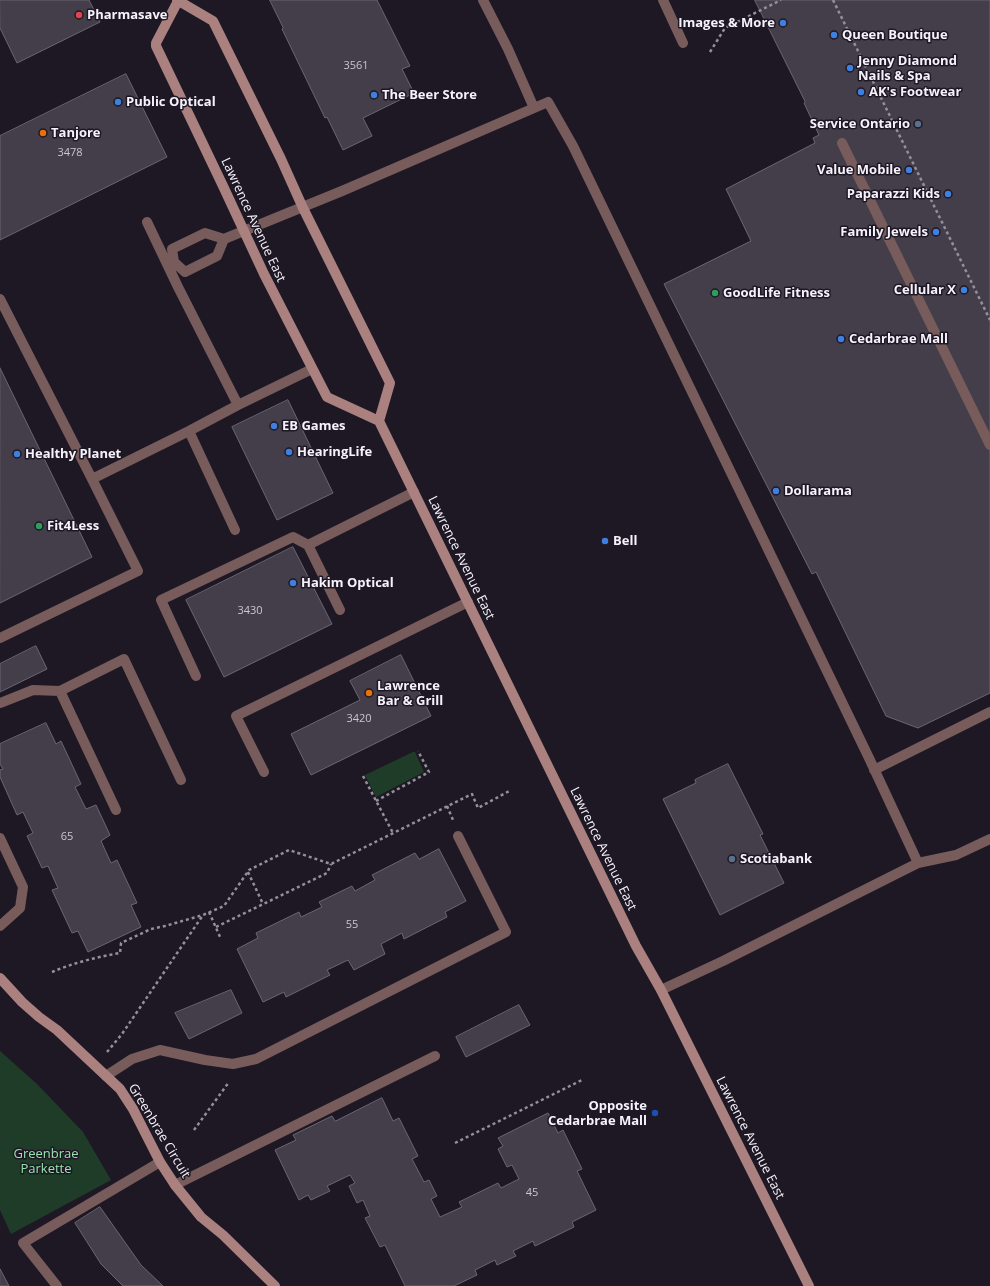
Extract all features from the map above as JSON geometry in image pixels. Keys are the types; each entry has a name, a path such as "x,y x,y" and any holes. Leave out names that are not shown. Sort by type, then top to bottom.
{"main road":[{"name":"Lawrence Avenue East","path":"379,421 390,383 303,208 281,159 213,21 178,0 156,43 156,46 243,231 327,397 379,421 636,946 661,990 809,1286"},
{"name":"Greenbrae Circuit","path":"0,978 22,1002 57,1030 120,1089 133,1109 160,1162 175,1184 201,1217 223,1235 275,1286"}],"lane":[{"path":"483,0 508,49 534,108"},
{"path":"663,0 683,43"},
{"path":"170,264 172,249 205,233 224,239 303,208 548,102 573,146 918,863"},
{"path":"842,143 990,445"},
{"path":"147,222 170,264 238,405"},
{"path":"170,264 185,272 217,256 224,239"},
{"path":"0,299 138,571 0,638"},
{"path":"92,479 312,369"},
{"path":"189,431 235,530"},
{"path":"308,545 414,492"},
{"path":"196,676 161,600 293,537 308,545 340,610"},
{"path":"264,772 236,716 468,602"},
{"path":"0,703 33,690 60,691 124,659 181,780"},
{"path":"60,691 116,810"},
{"path":"874,770 990,712"},
{"path":"106,1076 132,1060 160,1050 205,1060 233,1064 256,1059 506,932 458,836"},
{"path":"0,838 23,887 20,908 0,926"},
{"path":"661,990 723,961 918,863 956,855 990,839"},
{"path":"175,1184 435,1056"},
{"path":"57,1286 23,1243 160,1162"}],"path":[{"path":"710,52 725,28 781,0"},
{"path":"833,0 990,320"},
{"path":"376,801 429,772 418,751"},
{"path":"363,776 393,833"},
{"path":"216,927 327,873 331,864 472,794 478,808 511,790"},
{"path":"52,972 66,966 106,955 120,953 121,943 151,929 203,915 224,906 249,870 289,850 331,864"},
{"path":"248,872 263,904"},
{"path":"209,912 221,939"},
{"path":"95,1066 122,1034 203,915"},
{"path":"194,1130 243,1062"},
{"path":"455,1143 584,1079"}],"green space":[{"path":"415,752 424,772 376,797 365,775"},
{"name":"Greenbrae Parkette","path":"0,1051 37,1084 83,1132 111,1180 11,1234 0,1210"}],"building":[{"path":"0,0 89,0 100,22 17,63 0,28"},
{"path":"270,0 377,0 410,66 402,69 414,93 363,118 372,136 343,150 327,117 325,118 282,29 283,28"},
{"name":"Cedarbrae Mall","path":"755,0 990,0 990,693 918,728 886,716 816,572 812,574 664,284 751,241 726,189 815,143 813,138 819,135 804,103 805,102"},
{"path":"126,74 167,157 0,240 0,136"},
{"path":"0,368 92,557 0,603"},
{"path":"288,400 333,493 277,520 232,427"},
{"path":"293,547 332,624 224,677 186,600"},
{"path":"36,646 47,669 0,692 0,664"},
{"path":"401,655 431,716 311,775 291,734 360,700 350,681"},
{"path":"46,723 56,744 61,741 81,784 75,787 86,809 96,805 110,835 101,841 111,863 117,860 137,903 131,905 141,927 88,952 78,931 72,933 52,890 58,888 48,866 42,868 27,836 33,833 23,812 17,815 0,777 0,770 3,769 0,764 0,744"},
{"name":"Scotiabank","path":"728,764 763,834 760,835 784,883 720,915 663,799 696,783 695,780"},
{"path":"439,849 466,901 445,912 447,917 404,939 402,933 381,944 385,954 354,970 348,960 327,970 330,975 286,997 284,992 263,1002 237,949 258,938 256,933 299,912 301,917 322,907 319,902 352,886 355,891 375,880 372,875 415,853 419,859"},
{"path":"231,990 242,1013 189,1039 175,1013"},
{"path":"519,1005 530,1025 466,1057 456,1037"},
{"path":"382,1098 393,1121 399,1118 418,1156 412,1159 424,1182 429,1180 437,1196 431,1199 440,1217 462,1207 459,1202 498,1183 501,1188 519,1179 512,1165 507,1167 498,1149 503,1146 498,1138 548,1113 558,1133 563,1130 582,1169 577,1171 596,1210 572,1222 574,1227 535,1246 533,1241 513,1251 516,1256 497,1265 495,1260 475,1270 477,1275 454,1286 405,1286 385,1245 380,1247 365,1218 370,1216 363,1200 357,1203 349,1186 355,1183 350,1175 327,1186 330,1191 311,1200 308,1195 299,1200 275,1150 296,1140 293,1135 332,1116 335,1121"},
{"path":"100,1207 141,1265 163,1286 123,1286 101,1264 75,1223"},
{"path":"0,1269 9,1286 0,1286"}],"place":[{"name":"Pharmasave","path":"79,15"},
{"name":"Images & More","path":"783,23"},
{"name":"Queen Boutique","path":"834,35"},
{"name":"Jenny Diamond Nails & Spa","path":"850,68"},
{"name":"AK's Footwear","path":"861,92"},
{"name":"The Beer Store","path":"374,95"},
{"name":"Public Optical","path":"118,102"},
{"name":"Service Ontario","path":"918,124"},
{"name":"Tanjore","path":"43,133"},
{"name":"Value Mobile","path":"909,170"},
{"name":"Paparazzi Kids","path":"948,194"},
{"name":"Family Jewels","path":"936,232"},
{"name":"Cellular X","path":"964,290"},
{"name":"GoodLife Fitness","path":"715,293"},
{"name":"Cedarbrae Mall","path":"841,339"},
{"name":"EB Games","path":"274,426"},
{"name":"HearingLife","path":"289,452"},
{"name":"Healthy Planet","path":"17,454"},
{"name":"Dollarama","path":"776,491"},
{"name":"Fit4Less","path":"39,526"},
{"name":"Bell","path":"605,541"},
{"name":"Hakim Optical","path":"293,583"},
{"name":"Lawrence Bar & Grill","path":"369,693"},
{"name":"Scotiabank","path":"732,859"},
{"name":"Opposite Cedarbrae Mall","path":"655,1113"}]}
